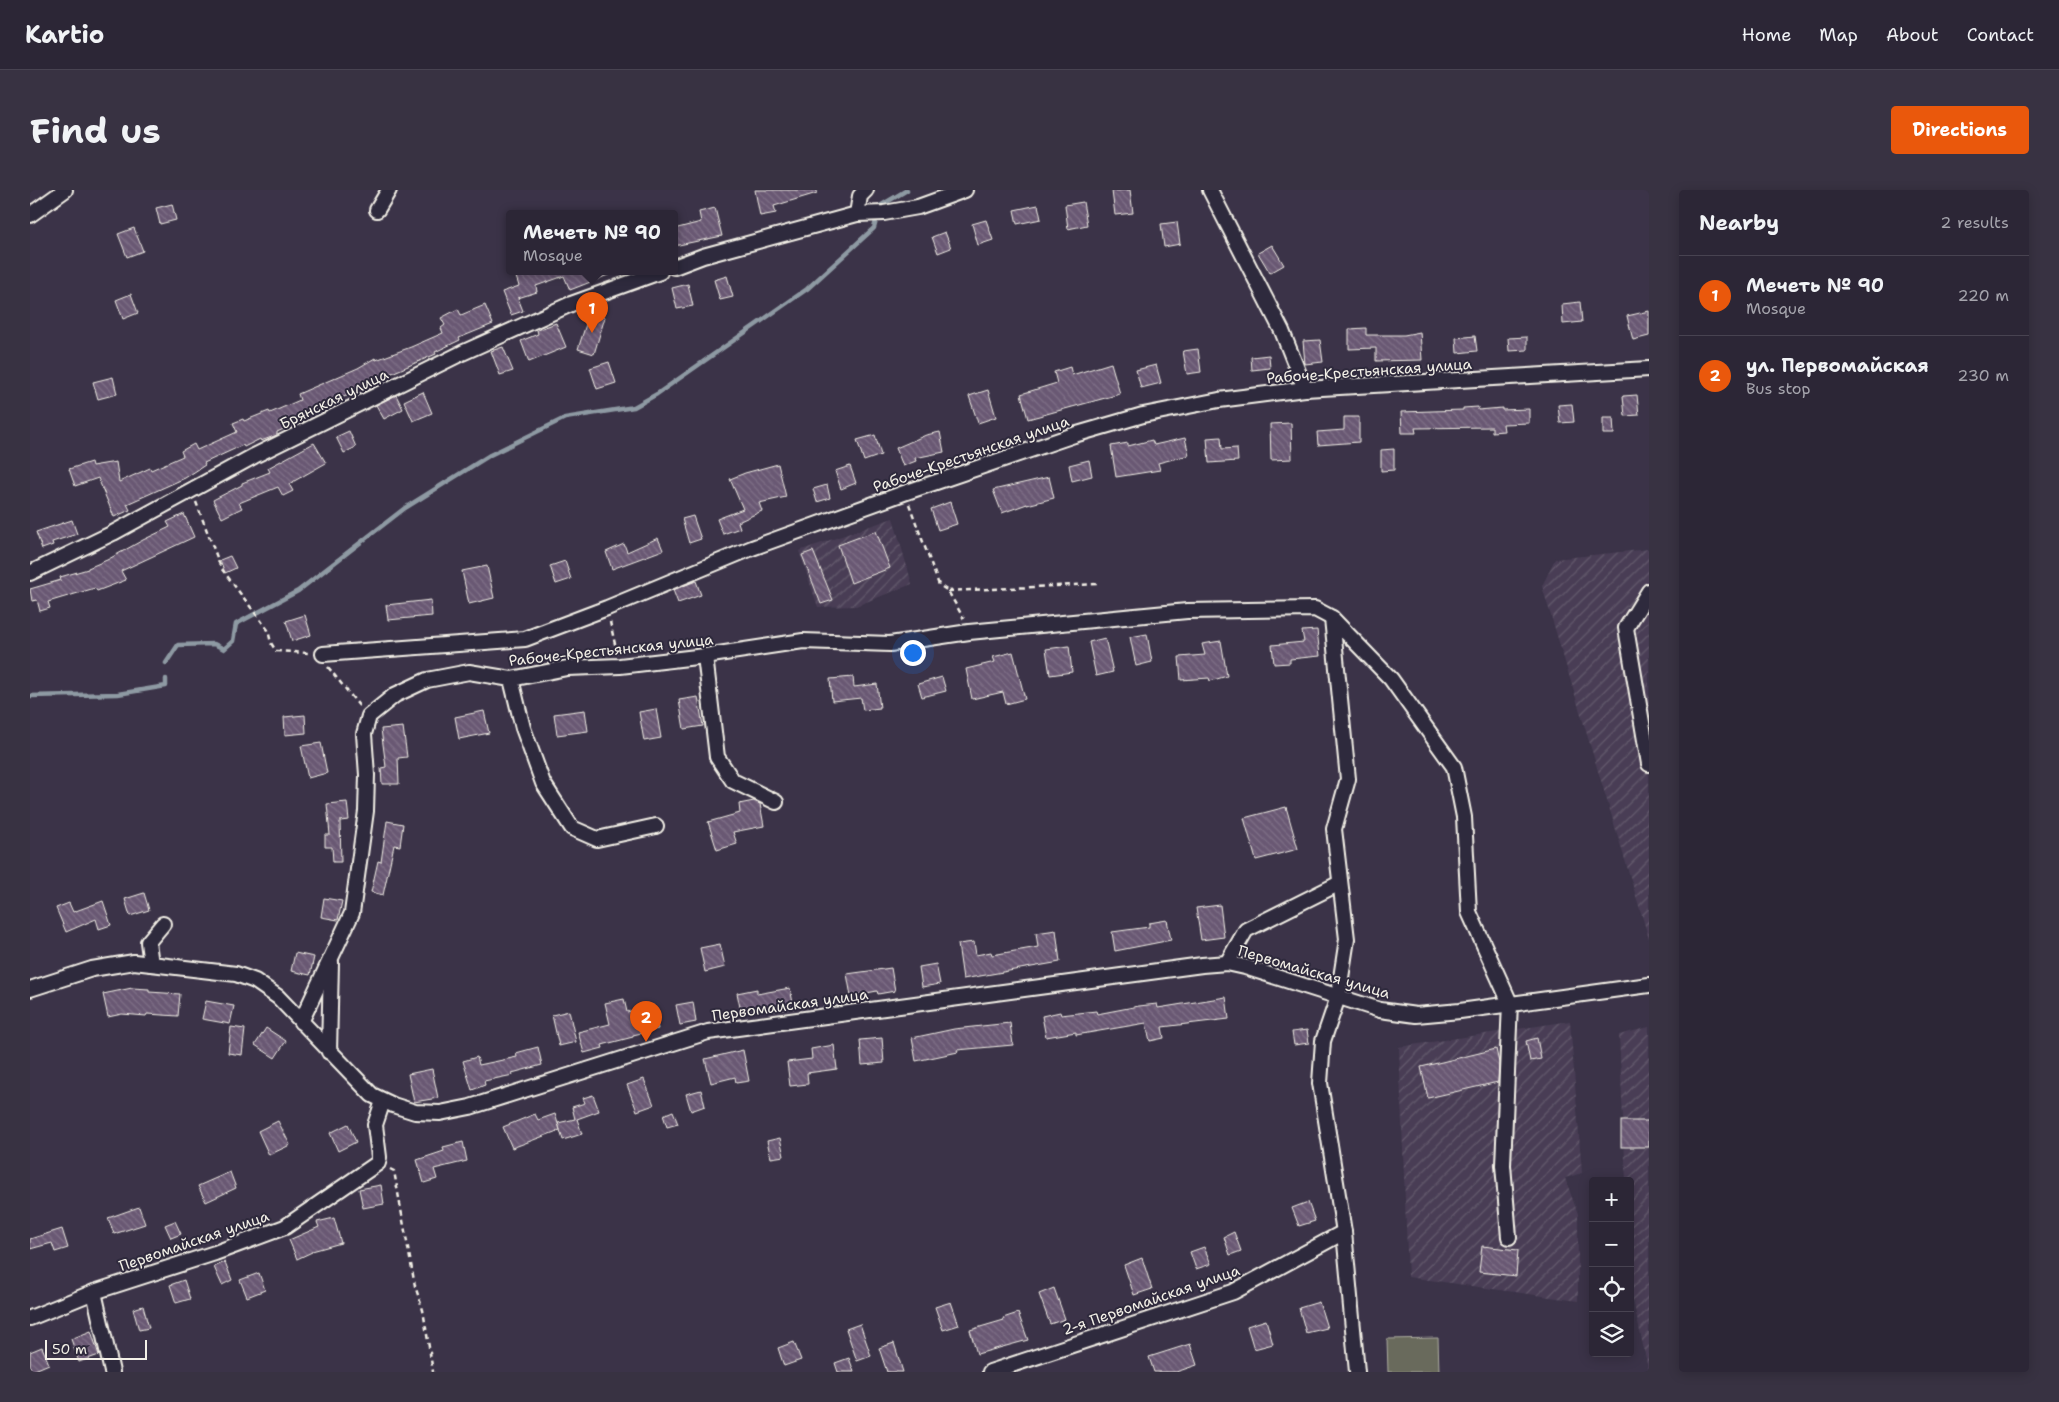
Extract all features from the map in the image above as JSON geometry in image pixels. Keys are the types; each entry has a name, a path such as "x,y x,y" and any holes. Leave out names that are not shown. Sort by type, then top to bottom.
{"street":[{"path":"30,215 65,190"},
{"path":"377,210 389,190"},
{"path":"857,214 860,196 866,190"},
{"path":"678,265 857,214 884,213 918,207 965,190"},
{"path":"1210,190 1282,331 1305,389"},
{"name":"Брянская улица","path":"30,573 113,533 254,456 462,353 570,304 652,275"},
{"name":"Рабоче-Крестьянская улица","path":"323,654 525,639 607,608 752,548 904,493 1074,435 1143,415 1220,400 1305,389 1649,369"},
{"path":"1649,591 1626,628 1649,764"},
{"name":"Рабоче-Крестьянская улица","path":"368,716 396,695 427,680 469,672 511,679 567,668 620,666 803,641 890,644 969,632 1187,611 1315,609 1332,618"},
{"path":"1332,618 1348,779 1334,829 1347,939 1338,997 1323,1041 1320,1083 1344,1232 1357,1372"},
{"path":"1332,618 1391,679 1454,767 1464,817 1469,912 1510,1003 1503,1165 1509,1237"},
{"path":"704,656 717,757 732,782 776,802"},
{"path":"511,679 523,728 543,783 572,828 598,839 656,826"},
{"path":"301,1022 352,913 366,811 368,775 364,734 368,716"},
{"path":"1227,963 1246,930 1340,883"},
{"path":"151,964 148,942 163,924"},
{"path":"329,1052 331,957"},
{"name":"Первомайская улица","path":"30,989 111,964 134,962 236,974 255,981 278,997 372,1095 383,1101 415,1112 440,1113 470,1107 708,1032 1202,965 1227,963 1245,967 1380,1010 1416,1015 1460,1011 1649,985"},
{"path":"378,1163 376,1125 383,1101"},
{"name":"Первомайская улица","path":"30,1318 94,1292 215,1253 285,1227 378,1163"},
{"name":"2-я Первомайская улица","path":"990,1372 1233,1292 1344,1232"},
{"path":"94,1292 112,1372"}],"path":[{"path":"192,491 221,568 268,630 271,643 276,651 323,654 326,666 368,716"},
{"path":"904,493 939,585 948,591 960,610 969,632"},
{"path":"948,591 1097,584"},
{"path":"607,608 620,666"},
{"path":"378,1163 394,1171 415,1286 423,1310 433,1372"}],"shaded area":[{"path":"893,518 912,584 856,606 818,607 799,551"},
{"path":"1649,549 1649,939 1542,586 1555,559"},
{"path":"1570,1021 1582,1173 1565,1178 1578,1214 1578,1301 1408,1277 1399,1047"},
{"path":"1649,1027 1649,1372 1634,1305 1634,1177 1626,1177 1619,1035"}],"green space":[{"path":"1438,1338 1439,1372 1388,1372 1387,1339"}],"building":[{"path":"755,190 817,190 817,193 774,206 776,213 760,216"},
{"path":"1130,190 1133,213 1115,215 1112,191"},
{"path":"1083,202 1087,225 1068,229 1065,205"},
{"path":"172,204 176,220 160,224 156,208"},
{"path":"1038,205 1041,219 1017,224 1014,210"},
{"path":"715,208 722,236 678,245 678,228 701,222 699,212"},
{"path":"986,220 993,240 978,245 972,224"},
{"path":"1177,222 1180,244 1164,247 1161,224"},
{"path":"134,228 143,251 127,257 118,234"},
{"path":"945,232 951,248 938,253 932,237"},
{"path":"1272,245 1284,265 1270,273 1258,253"},
{"path":"524,275 608,275 570,290 564,276 536,286 537,292 518,298 523,311 511,315 502,292 519,286 516,277"},
{"path":"727,276 733,297 720,300 714,280"},
{"path":"688,284 693,306 677,309 672,288"},
{"path":"131,294 138,313 123,319 116,300"},
{"path":"1580,302 1582,322 1563,324 1562,304"},
{"path":"485,305 493,324 459,338 460,340 435,352 436,354 385,376 387,380 368,390 343,397 295,418 297,423 277,432 277,435 261,441 260,439 244,447 243,445 204,463 205,465 185,478 127,504 130,510 114,517 98,478 75,486 69,469 91,462 92,466 116,462 119,482 150,468 151,470 183,456 181,451 194,444 197,450 237,432 233,423 243,419 244,421 269,411 270,413 300,400 298,394 358,368 375,358 376,360 443,333 441,328 445,325 441,318 458,309 461,315"},
{"path":"1649,311 1649,336 1633,340 1627,316"},
{"path":"590,312 605,317 594,354 578,349"},
{"path":"556,323 566,347 529,362 521,341 538,334 537,330"},
{"path":"1366,328 1366,335 1404,335 1420,332 1422,360 1376,361 1376,348 1349,349 1349,329"},
{"path":"1475,336 1477,351 1457,353 1456,338"},
{"path":"1527,337 1527,350 1509,351 1508,338"},
{"path":"1320,340 1323,362 1305,364 1303,341"},
{"path":"503,347 513,371 500,375 491,351"},
{"path":"1198,349 1201,372 1187,374 1183,351"},
{"path":"1269,355 1270,368 1252,370 1251,357"},
{"path":"609,362 616,383 597,389 590,368"},
{"path":"1111,363 1120,394 1028,419 1021,394 1057,383 1054,372 1070,367 1072,375"},
{"path":"1156,365 1161,383 1141,388 1136,370"},
{"path":"113,377 117,394 98,399 93,382"},
{"path":"988,390 996,417 978,423 969,396"},
{"path":"423,392 432,413 413,421 404,401"},
{"path":"396,395 403,409 384,419 376,405"},
{"path":"1637,395 1639,415 1625,416 1623,396"},
{"path":"1572,404 1574,422 1560,423 1558,405"},
{"path":"1478,407 1478,410 1502,408 1502,410 1529,409 1529,423 1503,424 1504,431 1492,432 1492,427 1415,428 1416,433 1402,433 1401,412 1463,410 1463,408"},
{"path":"1344,417 1359,417 1359,442 1318,445 1317,432 1344,430"},
{"path":"1603,418 1613,418 1614,434 1603,434"},
{"path":"1291,423 1292,459 1271,460 1270,424"},
{"path":"349,431 356,447 344,453 336,437"},
{"path":"940,432 944,452 915,458 916,461 903,466 896,448 926,435"},
{"path":"875,435 881,455 864,461 857,440"},
{"path":"1221,437 1222,449 1237,448 1238,461 1209,463 1207,438"},
{"path":"1185,438 1189,455 1158,463 1160,470 1116,477 1111,446 1128,443 1128,446 1152,440 1154,445"},
{"path":"314,443 326,463 289,484 293,491 283,496 278,487 239,503 242,508 222,518 213,500 242,485 242,483 270,472 268,468"},
{"path":"1394,449 1394,470 1381,471 1381,450"},
{"path":"1089,460 1092,476 1072,481 1069,465"},
{"path":"778,464 786,497 759,503 762,511 738,522 740,528 723,534 717,519 743,509 730,479"},
{"path":"850,466 856,483 841,489 835,471"},
{"path":"1049,477 1054,498 1027,504 1002,513 993,490"},
{"path":"827,485 830,498 817,502 813,489"},
{"path":"950,502 957,524 938,530 931,509"},
{"path":"184,514 194,537 121,571 126,580 97,591 95,588 48,602 50,608 40,611 37,600 32,601 30,589 61,580 60,577 88,569 107,560 170,527 167,522"},
{"path":"693,516 701,539 689,543 682,519"},
{"path":"72,520 77,534 52,542 53,545 42,549 36,532"},
{"path":"876,531 890,568 851,583 838,545"},
{"path":"658,538 663,550 612,569 606,552 624,544 627,552"},
{"path":"813,551 833,600 821,604 802,555"},
{"path":"230,556 236,568 225,573 220,560"},
{"path":"565,561 571,579 556,584 550,566"},
{"path":"487,566 494,598 469,604 462,571"},
{"path":"696,581 701,595 678,603 673,590"},
{"path":"431,600 432,616 388,620 386,605"},
{"path":"305,615 311,635 292,641 286,621"},
{"path":"1317,630 1320,656 1290,659 1290,663 1274,664 1272,645 1304,642 1302,631"},
{"path":"1147,634 1152,662 1136,666 1130,637"},
{"path":"1105,638 1113,672 1096,676 1089,642"},
{"path":"1221,641 1227,676 1210,681 1209,678 1181,680 1179,657 1205,655 1202,644"},
{"path":"1069,646 1072,672 1050,675 1046,649"},
{"path":"1013,652 1025,699 1006,704 1003,692 972,699 966,669 995,662 993,657"},
{"path":"853,677 854,687 877,684 880,708 863,710 861,698 832,701 830,679"},
{"path":"942,677 946,691 922,697 918,684"},
{"path":"698,697 703,726 684,729 679,700"},
{"path":"656,709 661,738 644,741 639,712"},
{"path":"585,710 588,731 557,735 554,714"},
{"path":"484,711 489,733 459,739 455,717"},
{"path":"305,715 306,733 285,735 284,717"},
{"path":"403,727 407,757 398,758 399,784 382,784 381,768 386,767 381,729"},
{"path":"321,743 327,773 308,778 301,746"},
{"path":"754,801 760,804 764,826 733,832 737,844 717,850 708,822 740,813 739,804"},
{"path":"347,802 349,820 340,821 341,862 333,862 332,847 325,847 325,835 330,835 327,804"},
{"path":"1286,807 1298,849 1256,860 1244,818"},
{"path":"387,821 403,824 400,846 394,845 383,895 371,892 378,861 381,862"},
{"path":"144,893 149,910 130,916 125,899"},
{"path":"324,898 342,901 338,920 321,917"},
{"path":"103,901 111,925 99,929 96,919 66,932 56,908 69,903 73,912"},
{"path":"1220,905 1224,937 1201,940 1196,908"},
{"path":"1167,920 1171,940 1115,951 1112,932 1149,927 1149,923"},
{"path":"1056,930 1060,962 963,979 958,944 974,942 976,955 991,952 992,955 1038,947 1036,933"},
{"path":"720,944 725,967 705,972 700,948"},
{"path":"295,953 314,957 310,975 291,971"},
{"path":"936,964 940,984 922,987 919,967"},
{"path":"891,968 895,991 878,994 877,991 851,996 847,974"},
{"path":"132,988 149,989 149,992 180,994 178,1016 122,1014 108,1017 103,994"},
{"path":"790,988 794,1008 774,1011 773,1007 741,1012 737,993 757,989 757,994"},
{"path":"1226,997 1229,1019 1162,1027 1164,1038 1150,1041 1146,1023 1076,1035 1076,1032 1046,1037 1042,1016 1060,1012 1061,1015 1096,1011 1097,1014 1157,1004 1158,1008"},
{"path":"624,999 627,1012 653,1005 658,1029 602,1045 603,1048 584,1053 578,1032 610,1024 605,1003"},
{"path":"206,1001 234,1006 230,1024 202,1019"},
{"path":"693,1002 696,1022 680,1025 676,1005"},
{"path":"569,1011 576,1042 559,1046 552,1015"},
{"path":"1010,1023 1013,1045 957,1050 958,1052 916,1061 912,1038 954,1029"},
{"path":"231,1027 245,1029 242,1055 228,1053"},
{"path":"266,1028 286,1041 275,1058 255,1045"},
{"path":"1307,1030 1309,1043 1294,1045 1292,1032"},
{"path":"882,1038 884,1063 862,1065 860,1040"},
{"path":"1537,1038 1541,1059 1530,1061 1526,1041"},
{"path":"834,1045 837,1069 807,1073 808,1084 790,1086 787,1062 812,1059 811,1049"},
{"path":"538,1047 542,1065 512,1073 513,1075 484,1081 485,1085 472,1090 463,1061 477,1057 479,1065 517,1057 516,1053"},
{"path":"1496,1049 1499,1063 1498,1082 1428,1098 1421,1067"},
{"path":"743,1050 749,1081 736,1083 735,1077 711,1083 705,1059"},
{"path":"432,1069 438,1098 414,1102 408,1074"},
{"path":"644,1079 654,1105 637,1111 627,1085"},
{"path":"701,1090 705,1106 691,1111 686,1094"},
{"path":"593,1095 599,1111 577,1119 582,1134 563,1140 558,1123 575,1119 572,1107 585,1103 583,1098"},
{"path":"673,1111 678,1124 667,1127 663,1115"},
{"path":"535,1114 538,1120 555,1114 560,1130 512,1148 503,1127"},
{"path":"278,1121 290,1145 269,1155 258,1131"},
{"path":"1621,1121 1649,1121 1649,1147 1621,1147"},
{"path":"348,1124 356,1142 338,1151 330,1133"},
{"path":"780,1138 784,1156 771,1158 767,1141"},
{"path":"463,1142 467,1161 434,1169 437,1179 424,1183 417,1160 444,1151 443,1147"},
{"path":"230,1172 236,1188 206,1202 198,1186"},
{"path":"381,1185 384,1204 363,1208 359,1189"},
{"path":"1308,1202 1315,1221 1299,1226 1292,1208"},
{"path":"139,1207 145,1224 114,1234 108,1218"},
{"path":"334,1218 341,1243 312,1251 297,1259 289,1240 319,1227 317,1222"},
{"path":"175,1221 181,1234 171,1238 165,1225"},
{"path":"62,1229 68,1248 55,1252 52,1243 30,1249 30,1239"},
{"path":"1234,1232 1241,1251 1230,1255 1224,1237"},
{"path":"1482,1246 1518,1250 1516,1276 1479,1272"},
{"path":"1204,1247 1211,1264 1196,1269 1190,1252"},
{"path":"1142,1258 1152,1289 1134,1295 1124,1265"},
{"path":"225,1262 232,1280 222,1285 214,1267"},
{"path":"259,1273 265,1290 247,1297 240,1280"},
{"path":"184,1280 190,1299 176,1303 170,1285"},
{"path":"1054,1288 1065,1319 1050,1324 1039,1294"},
{"path":"951,1302 959,1325 943,1330 935,1307"},
{"path":"1319,1302 1327,1328 1306,1333 1299,1308"},
{"path":"143,1306 149,1328 139,1330 133,1309"},
{"path":"1018,1313 1028,1340 977,1354 970,1330 1004,1320 1003,1318"},
{"path":"1266,1320 1273,1344 1254,1349 1247,1326"},
{"path":"860,1324 871,1356 857,1361 846,1329"},
{"path":"91,1331 99,1355 79,1362 71,1339"},
{"path":"794,1342 801,1360 784,1366 778,1348"},
{"path":"894,1343 903,1372 887,1372 879,1348"},
{"path":"1190,1344 1197,1365 1176,1372 1154,1372 1149,1357"},
{"path":"42,1347 49,1364 30,1372 30,1352"},
{"path":"849,1358 854,1372 838,1372 835,1363"}],"waterway":[{"path":"166,663 178,645 214,644 224,649 233,641 236,624 298,591 405,508 490,455 565,418 634,407 657,394 807,289 874,228 880,206 907,190"},
{"path":"30,696 118,694 166,686 166,679"}],"place":[{"name":"Мечеть № 90","path":"592,333"},
{"name":"ул. Первомайская","path":"646,1042"}]}
